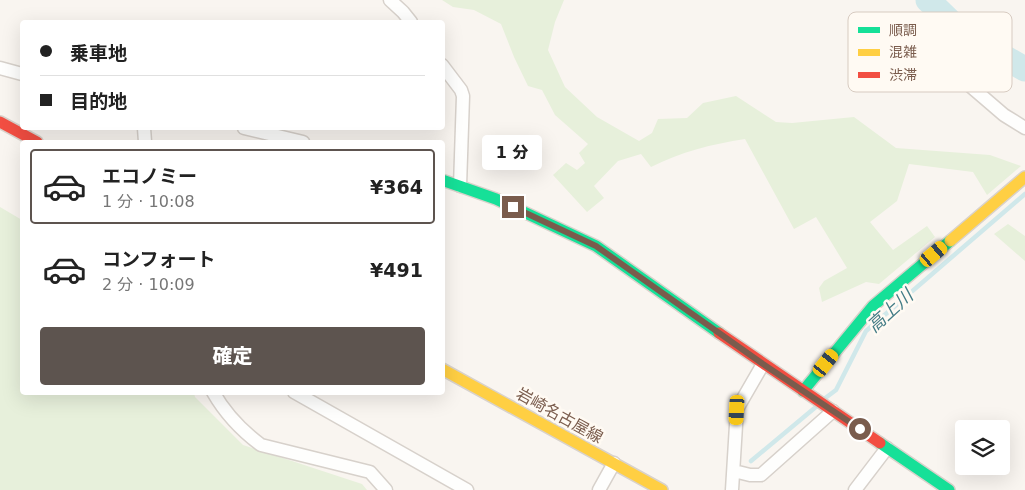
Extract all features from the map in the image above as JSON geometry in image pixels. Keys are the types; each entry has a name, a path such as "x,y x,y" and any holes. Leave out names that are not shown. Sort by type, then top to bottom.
{"street":[{"path":"390,0 409,20"},
{"path":"0,68 20,73"},
{"path":"445,69 461,90 463,96 460,186"},
{"path":"977,92 1004,115 1025,128"},
{"path":"0,122 33,140"},
{"path":"252,130 295,140"},
{"path":"803,391 873,306 1025,177"},
{"path":"445,181 496,199 596,246 763,364 949,490"},
{"path":"732,490 737,410 763,364"},
{"name":"岩崎名古屋線","path":"445,371 662,490"},
{"path":"215,395 233,420 248,436 261,445 370,472 386,490"},
{"path":"299,395 467,490"},
{"path":"734,471 750,475 761,475 825,406"},
{"path":"855,490 887,448"},
{"path":"599,490 614,463"}],"green space":[{"path":"442,0 564,0 555,22 548,50 565,87 597,117 639,141 652,133 658,119 687,118 703,103 736,96 776,122 792,123 854,117 896,148 990,155 1021,166 987,195 973,172 909,164 897,201 870,222 893,250 927,226 935,237 879,284 866,282 822,302 819,288 824,281 847,268 816,217 794,229 745,139 697,149 651,167 641,154 618,161 594,186 604,198 587,212 553,175 566,163 577,170 585,163 579,153 588,144 555,115 542,90 528,86 501,24 474,10 453,7"},
{"path":"0,207 20,219 20,395 194,395 243,445 362,484 367,490 0,490"},
{"path":"1008,224 1025,236 1025,261 994,234"}],"waterway":[{"path":"928,0 940,12"},
{"path":"1012,62 1025,69"},
{"name":"高上川","path":"824,399 836,390 866,331 1025,194"},
{"name":"高上川","path":"751,461 817,406"}],"traffic: fast":[{"path":"445,181 496,199 596,246 719,333"},
{"path":"803,391 873,306 950,241"},
{"path":"880,443 949,490"}],"traffic: slow":[{"path":"950,241 1025,177"},
{"path":"445,371 662,490"}],"traffic: jam":[{"path":"0,122 33,140"},
{"path":"719,333 880,443"}],"route":[{"path":"513,207 596,246 763,364 860,429"}]}
